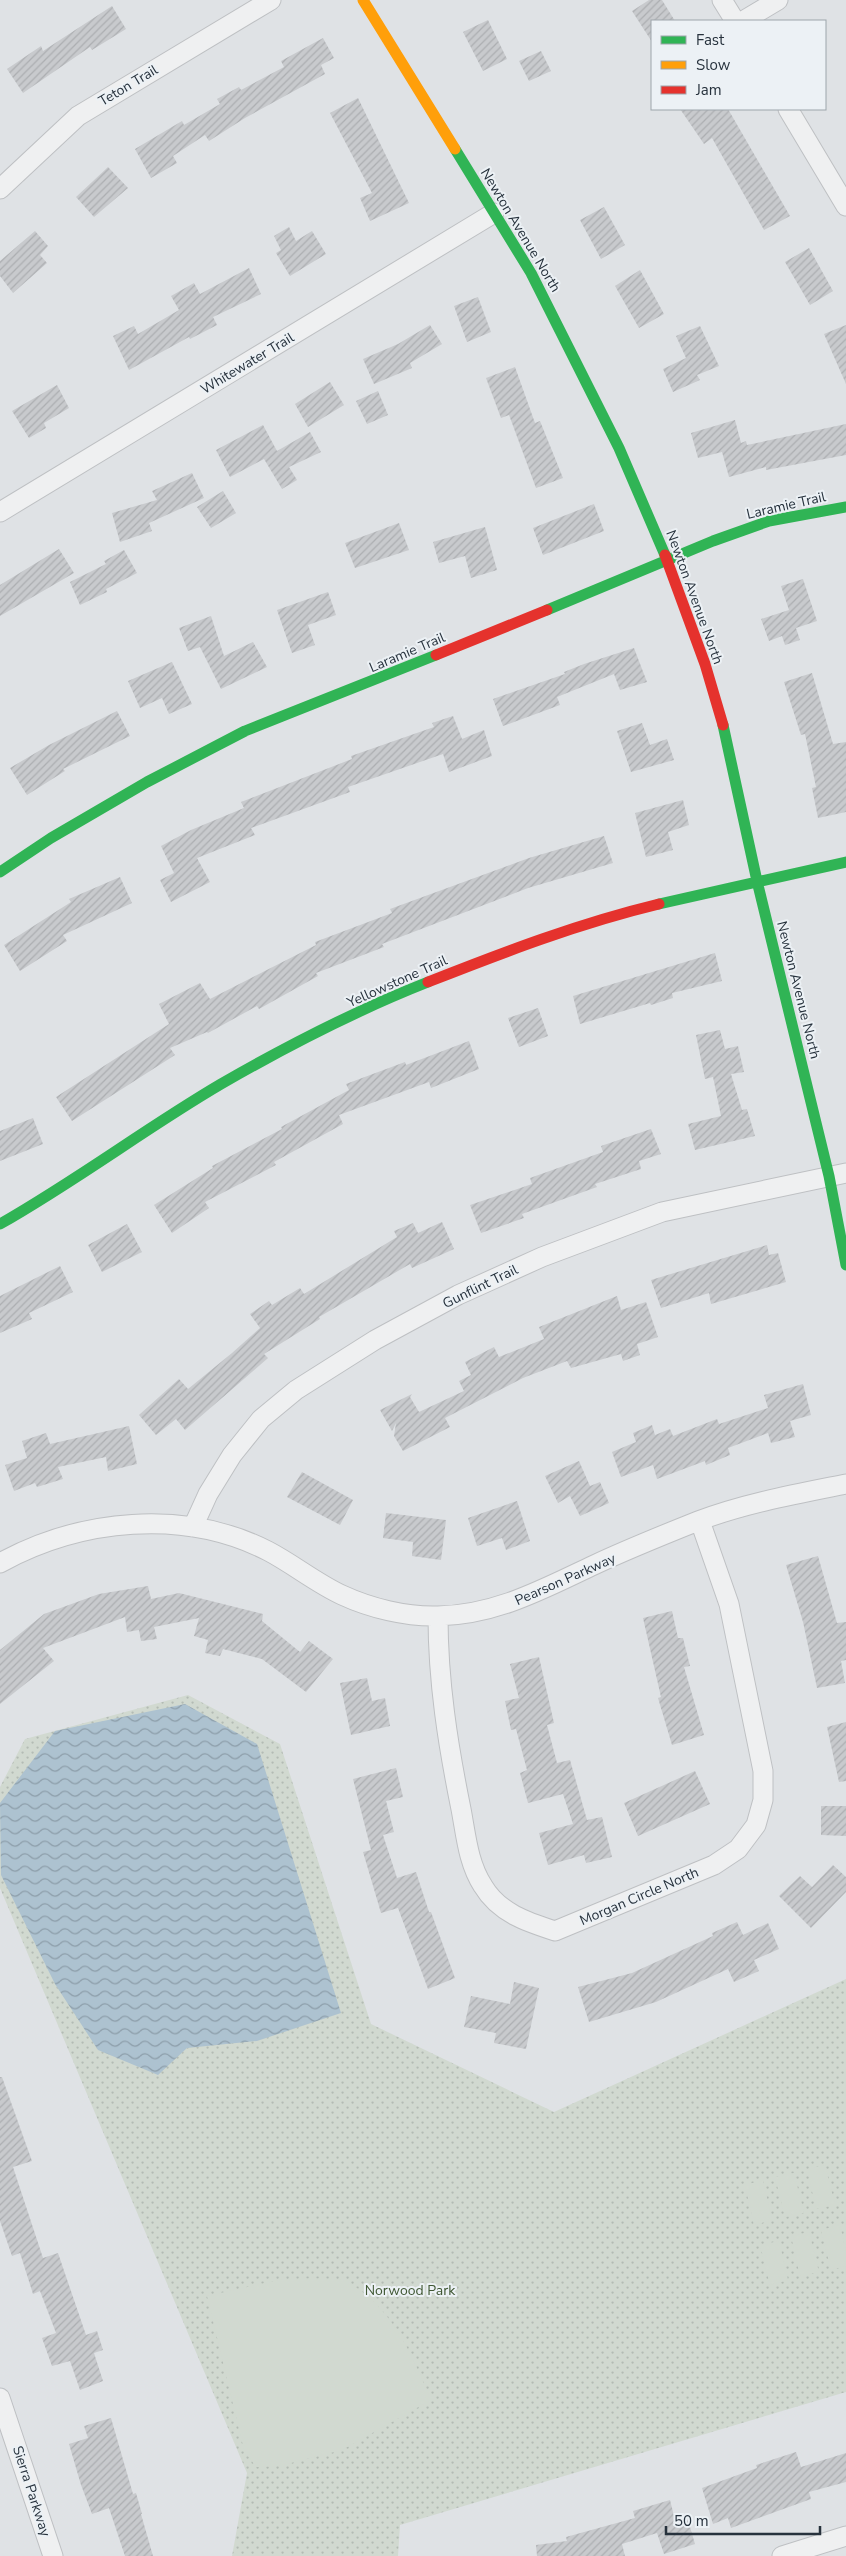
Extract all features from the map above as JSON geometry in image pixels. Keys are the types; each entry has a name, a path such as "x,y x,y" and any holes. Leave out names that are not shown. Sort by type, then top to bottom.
{"street":[{"name":"Teton Trail","path":"0,189 78,116 271,0"},
{"name":"Newton Avenue North","path":"363,0 531,273 576,359 619,448 666,559 705,664 729,746 757,881 838,1175 846,1265"},
{"path":"722,0 734,20"},
{"path":"745,20 778,0"},
{"path":"789,110 846,206"},
{"name":"Whitewater Trail","path":"0,512 494,214"},
{"name":"Laramie Trail","path":"0,872 51,838 147,782 245,731 356,689 666,559 769,521 846,508"},
{"name":"Yellowstone Trail","path":"0,1224 44,1199 220,1084 318,1032 408,990 519,946 622,913 846,862"},
{"name":"Gunflint Trail","path":"194,1527 208,1494 232,1455 261,1419 296,1390 375,1340 458,1295 542,1256 662,1212 838,1175"},
{"name":"Pearson Parkway","path":"0,1563 43,1542 87,1529 132,1524 194,1527 223,1534 267,1550 342,1594 381,1609 438,1616 464,1614 504,1606 544,1590 595,1564 700,1520 759,1501 846,1484"},
{"name":"Morgan Circle North","path":"438,1616 438,1659 442,1707 471,1862 483,1887 502,1908 525,1921 555,1931 714,1865 738,1849 756,1825 763,1800 764,1771 729,1604 700,1520"},
{"name":"Sierra Parkway","path":"0,2398 53,2556"},
{"path":"782,2556 846,2536"}],"green space":[{"name":"Norwood Park","path":"188,1695 280,1744 371,2024 554,2112 846,1979 846,2392 400,2525 398,2556 232,2556 247,2473 0,1888 0,1787 25,1739"},
{"path":"825,2165 835,2205 816,2209 807,2169"},
{"path":"794,2173 804,2213 785,2217 775,2177"},
{"path":"763,2180 772,2220 754,2225 745,2185"},
{"path":"840,2225 846,2252 846,2266 831,2270 821,2230"},
{"path":"809,2232 819,2272 800,2276 791,2236"},
{"path":"779,2241 788,2280 770,2285 760,2245"},
{"path":"283,2279 340,2280 361,2291 375,2303 398,2332 408,2349 431,2400 342,2450 279,2466 256,2467 244,2450 207,2296"}],"water":[{"path":"185,1704 257,1744 341,2013 257,2041 187,2048 158,2075 98,2050 55,1984 1,1875 0,1803 55,1731"}],"building":[{"path":"649,0 662,0 674,20 651,20 651,40 632,11"},
{"path":"112,6 126,29 92,50 90,47 23,93 7,69 41,46 43,51"},
{"path":"488,20 507,59 483,71 463,32"},
{"path":"323,38 334,58 321,65 325,74 245,118 209,141 205,135 173,156 177,163 151,178 135,149 182,121 184,125 220,104 217,99 239,87 241,90 284,67 281,61"},
{"path":"541,51 551,71 529,81 519,61"},
{"path":"358,98 409,203 370,221 360,198 372,193 330,113"},
{"path":"681,110 729,110 790,216 764,230 712,138 704,144"},
{"path":"108,167 128,188 94,217 76,197"},
{"path":"604,207 625,245 601,259 580,220"},
{"path":"289,227 296,241 312,231 326,254 290,276 276,253 281,250 274,236"},
{"path":"35,231 48,246 40,255 47,263 13,293 0,276 0,261"},
{"path":"809,248 833,291 810,305 785,262"},
{"path":"249,268 261,294 213,317 217,325 190,339 189,337 129,370 113,336 134,326 138,334 179,310 171,296 194,283 200,294"},
{"path":"640,270 664,314 639,328 615,286"},
{"path":"478,297 491,332 467,342 454,306"},
{"path":"430,325 442,344 410,363 412,368 374,384 363,359 398,344"},
{"path":"846,325 846,384 824,334"},
{"path":"700,326 719,366 697,375 700,380 673,392 663,369 686,358 676,336"},
{"path":"515,367 535,423 540,421 563,478 536,488 509,415 501,418 486,378"},
{"path":"330,382 344,405 308,427 295,404"},
{"path":"57,385 69,408 44,423 46,428 29,438 12,411"},
{"path":"378,391 388,415 367,424 356,401"},
{"path":"735,420 741,443 746,441 747,445 846,424 846,455 766,470 766,467 729,477 722,452 698,458 691,433"},
{"path":"263,425 277,451 310,432 321,452 289,467 297,480 282,489 264,459 230,477 216,450"},
{"path":"192,473 204,498 149,523 152,531 120,542 112,513 157,500 152,491"},
{"path":"223,491 236,513 211,528 197,507"},
{"path":"594,504 604,531 543,555 533,528"},
{"path":"399,523 409,550 355,568 345,543"},
{"path":"485,527 497,570 471,578 465,556 439,563 433,542"},
{"path":"59,549 74,573 0,616 0,585"},
{"path":"124,550 137,573 106,589 107,592 80,605 70,582 106,564 104,561"},
{"path":"803,579 817,621 796,628 800,640 785,645 782,636 769,641 761,619 789,610 781,586"},
{"path":"328,592 336,615 308,625 315,645 292,653 277,610"},
{"path":"211,616 224,656 253,642 267,667 221,689 200,647 188,651 179,628"},
{"path":"634,648 647,682 620,690 614,674 557,697 560,705 503,726 493,699 565,674 564,672 584,664"},
{"path":"172,662 192,704 169,714 162,698 140,708 128,681"},
{"path":"812,673 833,744 846,742 846,812 818,818 812,788 816,787 805,734 801,735 784,682"},
{"path":"117,711 130,736 63,769 65,771 27,795 10,768 49,745"},
{"path":"453,716 462,739 484,730 492,756 449,772 443,754 348,787 350,792 251,828 255,835 197,858 210,882 171,902 160,880 174,873 161,846 191,830 244,808 241,802 352,759 351,756 434,727 432,723"},
{"path":"642,723 650,745 667,739 674,760 631,772 617,731"},
{"path":"683,800 689,825 668,832 673,850 646,857 635,813"},
{"path":"604,836 613,863 528,888 382,944 384,947 316,973 318,976 259,1009 257,1006 208,1033 170,1048 175,1055 72,1121 56,1097 169,1024 159,1004 200,983 210,999 316,945 315,942 392,913 390,909 529,858"},
{"path":"120,877 132,903 63,935 67,941 20,971 4,945 71,902 69,899"},
{"path":"715,953 722,981 672,993 673,998 580,1024 573,996"},
{"path":"538,1008 548,1036 519,1047 508,1018"},
{"path":"720,1030 725,1049 738,1046 744,1072 731,1074 742,1110 747,1109 755,1136 695,1150 688,1124 721,1116 713,1077 705,1079 696,1035"},
{"path":"469,1041 479,1069 431,1088 429,1082 339,1115 343,1124 274,1162 276,1165 205,1202 209,1208 172,1233 154,1205 213,1168 212,1166 282,1129 281,1127 349,1090 346,1084 405,1062 406,1065"},
{"path":"33,1118 43,1144 0,1161 0,1131"},
{"path":"651,1129 661,1154 639,1161 641,1169 595,1184 597,1187 522,1214 524,1218 481,1233 470,1205 532,1184 530,1178 603,1152 601,1146"},
{"path":"442,1222 454,1249 412,1268 410,1264 319,1317 320,1319 264,1354 268,1358 185,1430 176,1419 156,1435 139,1415 179,1379 188,1389 232,1353 260,1328 250,1314 269,1301 272,1305 300,1288 304,1294 397,1237 394,1231 413,1223 418,1233"},
{"path":"127,1224 142,1252 102,1272 88,1245"},
{"path":"767,1245 769,1255 778,1253 786,1282 711,1304 709,1293 661,1308 651,1280"},
{"path":"60,1266 73,1292 29,1313 32,1319 0,1333 0,1296"},
{"path":"617,1296 621,1310 646,1302 658,1337 637,1344 640,1355 623,1361 621,1354 571,1368 567,1361 523,1378 445,1418 450,1427 403,1451 394,1436 396,1423 392,1431 380,1410 412,1394 410,1397 419,1412 464,1391 459,1381 471,1375 465,1362 494,1347 499,1357 544,1339 539,1327"},
{"path":"803,1384 811,1415 790,1421 795,1437 771,1443 768,1433 728,1448 730,1455 706,1465 705,1461 657,1479 653,1465 621,1477 612,1452 636,1442 633,1433 652,1425 655,1435 670,1429 673,1436 717,1419 719,1424 768,1408 764,1395"},
{"path":"129,1426 137,1464 108,1471 106,1457 58,1467 63,1479 37,1487 35,1483 14,1491 5,1465 27,1458 22,1441 46,1433 50,1444"},
{"path":"579,1461 590,1486 600,1482 609,1503 580,1516 570,1496 558,1503 545,1476"},
{"path":"302,1472 353,1500 340,1525 287,1497"},
{"path":"517,1501 530,1541 506,1550 502,1538 477,1546 468,1518"},
{"path":"386,1513 446,1520 441,1560 412,1556 413,1542 383,1538"},
{"path":"818,1556 837,1623 846,1622 846,1660 841,1661 845,1683 817,1688 803,1622 786,1565"},
{"path":"148,1586 151,1599 179,1593 263,1614 262,1621 300,1652 309,1641 333,1659 306,1692 262,1659 223,1649 220,1656 205,1653 208,1640 194,1636 199,1618 154,1627 157,1639 141,1641 139,1630 127,1632 125,1617 43,1648 54,1661 0,1704 0,1650 44,1614 99,1594"},
{"path":"672,1611 678,1638 683,1638 690,1666 684,1667 704,1735 672,1745 658,1698 661,1697 643,1618"},
{"path":"539,1657 554,1723 547,1725 557,1763 570,1760 587,1820 602,1817 612,1857 586,1863 584,1855 548,1865 539,1833 573,1824 563,1794 528,1803 520,1773 527,1770 516,1729 511,1730 505,1701 519,1698 510,1664"},
{"path":"367,1678 372,1701 385,1698 390,1726 351,1735 340,1683"},
{"path":"846,1722 846,1781 839,1782 827,1727"},
{"path":"396,1768 403,1797 386,1801 394,1832 383,1835 397,1878 416,1872 429,1912 431,1912 455,1978 428,1989 398,1908 381,1913 363,1852 371,1850 353,1779"},
{"path":"695,1771 710,1804 638,1836 624,1803"},
{"path":"821,1806 846,1806 846,1836 821,1835"},
{"path":"833,1865 846,1877 846,1892 811,1928 779,1896 800,1876 812,1887"},
{"path":"737,1922 743,1935 768,1923 779,1949 754,1960 759,1971 734,1982 728,1969 656,2002 589,2022 578,1987 632,1973 713,1936 712,1933"},
{"path":"514,1982 539,1988 526,2049 494,2043 496,2033 464,2027 471,1996 510,2004"},
{"path":"0,2077 2,2077 32,2161 13,2167 43,2258 58,2253 86,2335 97,2331 103,2350 94,2353 103,2381 80,2390 70,2361 52,2366 42,2338 56,2333 40,2291 33,2294 20,2253 12,2256 0,2221"},
{"path":"111,2418 133,2494 136,2493 153,2556 125,2556 109,2508 92,2514 81,2485 69,2444 88,2438 84,2426"},
{"path":"796,2452 801,2467 846,2453 846,2482 809,2492 811,2499 731,2528 728,2518 713,2524 702,2488 757,2468 756,2465"},
{"path":"670,2500 676,2524 688,2520 695,2544 664,2554 657,2533 622,2544 625,2556 537,2556 536,2545 567,2541 566,2537 635,2518 633,2511"}],"traffic: fast":[{"path":"455,149 531,273 619,448 665,555"},
{"path":"547,610 713,541 769,521 846,507"},
{"path":"0,872 51,838 147,782 245,731 436,655"},
{"path":"723,725 757,881 829,1176 846,1265"},
{"path":"659,904 846,862"},
{"path":"0,1224 221,1084 297,1042 428,982"}],"traffic: slow":[{"path":"363,0 455,149"}],"traffic: jam":[{"path":"665,555 705,664 723,725"},
{"path":"436,655 547,610"},
{"path":"428,982 571,929 659,904"}]}
